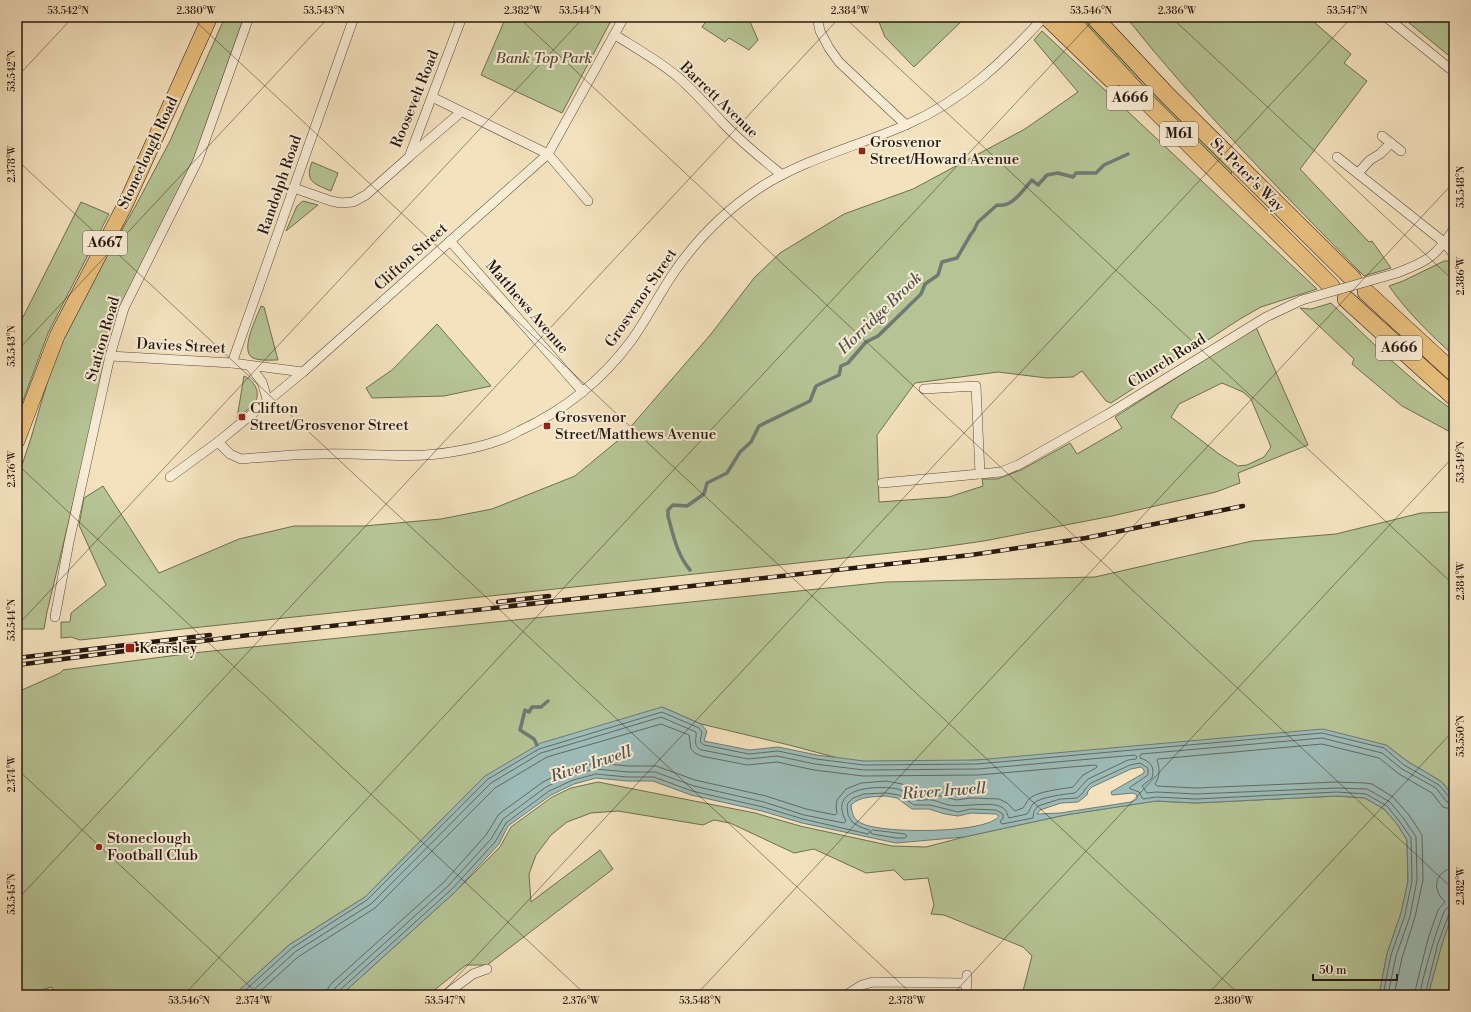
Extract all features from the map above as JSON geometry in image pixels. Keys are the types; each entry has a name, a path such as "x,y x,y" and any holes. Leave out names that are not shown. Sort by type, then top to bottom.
{"highway":[{"name":"A666","path":"1045,17 1157,123 1218,174"},
{"name":"M61","path":"1068,17 1140,95 1218,174"},
{"name":"St. Peter's Way","path":"1094,17 1162,89 1352,279"},
{"name":"A666","path":"1110,17 1232,159"},
{"name":"St. Peter's Way","path":"1218,174 1331,286"},
{"name":"A666","path":"1366,292 1454,373"},
{"name":"A666","path":"1346,299 1454,397"}],"main road":[{"name":"Stoneclough Road","path":"17,441 57,336 126,204 210,17"}],"street":[{"name":"Station Road","path":"55,617 69,542 110,356 124,308 198,160 249,17"},
{"name":"Randolph Road","path":"232,363 354,17"},
{"name":"Roosevelt Road","path":"294,188 341,203 353,202 366,195 409,157 462,17"},
{"name":"Clifton Street","path":"170,477 218,442 268,402 548,154 624,17"},
{"path":"817,17 820,31 829,48 839,62 906,125"},
{"name":"Grosvenor Street","path":"218,442 230,454 241,459 322,454 426,455 459,450 497,441 534,425 559,410 583,392 618,358 645,321 673,273 695,243 718,220 747,196 761,186 813,160 906,125 935,112 959,96 984,76 1045,17"},
{"path":"1386,17 1454,72"},
{"name":"Barrett Avenue","path":"615,35 660,64 677,77 697,94 741,141 782,175"},
{"path":"432,97 548,154 588,201"},
{"path":"409,157 461,112"},
{"path":"1382,136 1402,151"},
{"path":"1358,173 1370,160 1380,154 1391,143"},
{"path":"1337,157 1444,243 1454,255"},
{"name":"Church Road","path":"882,483 1001,472 1018,465 1108,414 1266,317 1302,300 1397,273 1424,262 1435,254 1454,229"},
{"name":"Matthews Avenue","path":"450,241 583,392"},
{"name":"Davies Street","path":"110,356 232,363 303,372"},
{"path":"250,366 262,382 268,402"},
{"path":"924,389 976,386 980,474"},
{"path":"445,995 473,974 487,969"},
{"path":"846,995 862,985 873,982 967,979 966,995"}],"green space":[{"path":"225,17 244,17 194,158 120,307 44,629 17,629 17,480 54,359 74,313 135,207 170,141"},
{"name":"Bank Top Park","path":"506,17 613,17 562,113 481,75"},
{"path":"709,17 748,17 758,40 749,50 729,38 725,42 702,27"},
{"path":"877,17 966,17 914,67 885,37"},
{"path":"1077,17 1084,17 1232,170 1231,175 1136,82"},
{"path":"1126,17 1320,17 1315,23 1351,54 1344,63 1367,81 1300,169 1369,242 1372,241 1391,268 1364,276 1212,117 1182,84"},
{"path":"1402,17 1452,17 1454,19 1454,60"},
{"path":"1042,31 1317,289 1261,307 1240,319 1111,403 1106,401 1082,371 1073,377 1047,378 998,372 915,383 877,435 879,502 949,497 983,486 982,479 997,479 1021,470 1070,443 1077,454 1122,428 1115,417 1256,327 1308,445 1238,473 1240,483 1216,492 1112,516 984,541 928,549 80,640 71,637 61,638 61,622 70,622 71,613 106,585 79,525 84,498 103,486 159,573 239,539 294,526 364,526 441,519 492,509 575,476 621,438 711,334 754,278 780,253 844,214 913,189 1025,129 1078,92 1034,40","holes":["1222,383 1243,392 1251,399 1271,447 1264,457 1247,465 1238,466 1219,454 1171,417 1179,404"]},
{"path":"312,162 338,173 331,191 316,184 310,178 309,174"},
{"path":"303,201 318,205 286,231 297,206"},
{"path":"81,202 109,214 48,333 17,417 17,329"},
{"path":"1444,261 1449,261 1454,264 1454,356 1403,305 1389,286 1403,281"},
{"path":"1331,303 1406,373 1454,411 1454,434 1402,406 1352,364 1354,359 1300,308 1311,309"},
{"path":"261,306 264,307 278,360 259,360 253,358 249,354 248,341"},
{"path":"437,324 491,386 444,396 372,398 366,388 392,370"},
{"path":"244,376 248,378 256,387 257,396 254,404 237,418"},
{"path":"1454,512 1454,797 1442,782 1407,761 1386,745 977,760 868,766 701,724 662,707 485,776 365,897 289,945 234,995 55,995 52,987 24,995 19,982 17,983 17,672 20,672 22,690 60,673 63,670 193,653 886,582 1095,577 1252,541 1336,534 1421,513"},
{"path":"598,782 755,813 800,826 892,846 926,847 964,837 1065,815 1155,801 1196,803 1337,796 1365,798 1384,809 1397,824 1407,840 1408,881 1401,913 1387,954 1379,995 1022,995 1032,956 1023,947 944,915 931,914 934,905 928,878 904,880 894,870 866,873 814,849 794,853 730,823 714,820 703,825 618,811 591,813 567,822 551,835 536,855 529,874 531,902 600,850 613,869 487,965 466,965 428,995 379,995 377,993 374,995 341,995 455,892 500,847 511,827 552,797 571,788"},
{"path":"1454,881 1454,995 1428,995 1453,908 1453,893 1451,884"}],"water":[{"name":"River Irwell","path":"662,707 701,724 707,731 704,741 749,750 778,747 817,755 864,761 977,760 1323,729 1386,745 1407,761 1442,782 1454,797 1454,881 1451,884 1453,893 1453,908 1428,995 1379,995 1387,954 1401,913 1408,881 1407,840 1397,824 1384,809 1365,798 1337,796 1196,803 1156,801 1065,815 964,837 896,843 802,823 762,811 691,795 653,781 627,781 596,778 574,784 551,795 508,826 499,844 455,892 341,995 234,995 289,945 365,897 485,776 541,743","holes":["1141,767 1144,770 1144,773 1111,792 1112,795 1133,793 1137,795 1137,799 1131,802 1060,813 1037,814 1040,810 1061,803 1078,802 1087,795 1088,791 1092,787 1131,769","886,796 897,798 912,809 929,809 958,816 971,813 996,814 999,816 990,822 975,826 933,830 872,827 861,823 855,818 852,813 851,805 855,802 867,798"]}],"waterway":[{"name":"Horridge Brook","path":"690,570 679,551 668,516 668,510 673,505 687,506 704,494 707,483 727,473 740,452 751,442 759,426 810,401 816,386 839,375 841,366 848,363 866,342 878,336 921,294 925,284 938,275 942,262 957,258 978,222 997,205 1008,204 1017,197 1032,180 1038,185 1047,175 1058,173 1073,177 1076,173 1096,173 1104,165 1128,154"},
{"name":"Horridge Brook","path":"537,745 534,739 520,730 525,710 529,712 532,707 541,707 548,701"}],"railway":[{"path":"17,665 241,636 971,555 1086,538 1243,506"},
{"path":"498,602 549,596"},
{"path":"17,658 210,635"}],"place":[{"name":"Grosvenor Street/Howard Avenue","path":"862,151"},
{"name":"Clifton Street/Grosvenor Street","path":"242,417"},
{"name":"Grosvenor Street/Matthews Avenue","path":"547,426"},
{"name":"Kearsley","path":"130,648"},
{"name":"Stoneclough Football Club","path":"99,847"}]}
